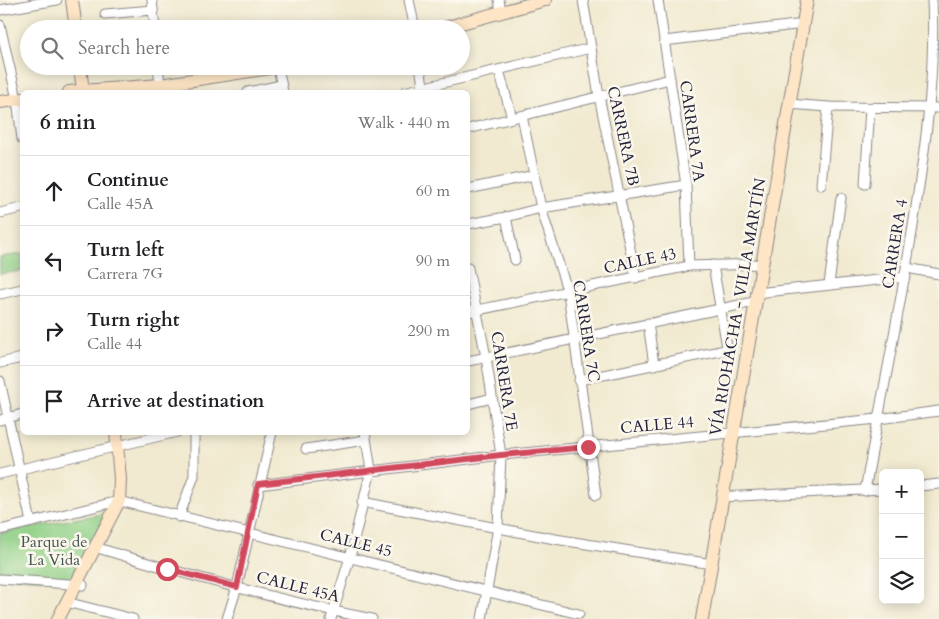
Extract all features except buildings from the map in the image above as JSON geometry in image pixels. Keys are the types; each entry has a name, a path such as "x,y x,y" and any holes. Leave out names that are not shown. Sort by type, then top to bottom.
{"street":[{"path":"0,10 57,0"},
{"path":"67,0 69,20"},
{"path":"72,0 75,20"},
{"path":"152,0 154,20"},
{"path":"409,0 413,20"},
{"path":"463,20 500,6 545,0"},
{"name":"CARRERA 7B","path":"583,0 599,96 621,196 636,278"},
{"name":"CARRERA 7A","path":"658,0 686,185 689,266"},
{"name":"VÍA RIOHACHA - VILLA MARTÍN","path":"702,619 732,433 807,0"},
{"name":"CARRERA 4","path":"865,491 907,272 935,108 936,32 932,0"},
{"path":"105,14 153,10"},
{"path":"664,41 804,24"},
{"path":"0,25 20,99 0,102"},
{"path":"422,75 424,90 591,48"},
{"path":"500,70 512,118"},
{"path":"75,75 77,90"},
{"path":"77,90 79,75"},
{"path":"159,75 160,85"},
{"path":"132,90 227,75"},
{"path":"281,75 282,89"},
{"path":"470,129 670,79"},
{"path":"789,104 828,107 935,108"},
{"path":"821,185 828,107"},
{"path":"865,184 870,108"},
{"name":"CARRERA 7C","path":"522,116 541,208 568,292 596,495"},
{"path":"470,189 535,175"},
{"path":"470,224 541,208 686,185"},
{"path":"829,284 841,198"},
{"path":"0,213 20,208"},
{"path":"506,217 515,260"},
{"name":"CALLE 43","path":"470,312 689,266 762,264"},
{"path":"579,380 726,350 713,266"},
{"path":"470,361 721,308 755,298 829,284 907,272 939,274"},
{"name":"CARRERA 7E","path":"470,277 486,357 501,455 498,527 482,619"},
{"path":"0,294 20,289"},
{"path":"648,324 654,366"},
{"path":"0,363 20,358"},
{"path":"0,381 4,419 20,469 31,522"},
{"path":"470,404 492,398"},
{"name":"CALLE 44","path":"258,484 501,455 878,419 939,411"},
{"path":"4,419 20,415"},
{"path":"0,474 122,441 159,435"},
{"path":"179,517 194,476 194,435"},
{"path":"227,619 237,587 258,484 271,435"},
{"path":"306,449 365,436 371,470 350,557 332,615"},
{"path":"80,584 101,549 122,502 122,441"},
{"path":"924,486 939,484"},
{"path":"722,497 879,489"},
{"path":"0,530 122,502"},
{"path":"58,619 80,584 122,502"},
{"name":"CALLE 45","path":"122,502 579,614"},
{"path":"362,502 555,539 712,564"},
{"name":"CALLE 45A","path":"101,549 332,615 372,619"},
{"path":"0,579 80,584"},
{"path":"66,619 69,604"},
{"path":"69,604 133,619"}],"green space":[{"path":"20,254 20,271 0,274 0,257"},
{"name":"Parque de La Vida","path":"106,513 71,581 0,577 0,533"}],"route":[{"path":"167,569 237,587 258,484 501,455 588,447"}]}
